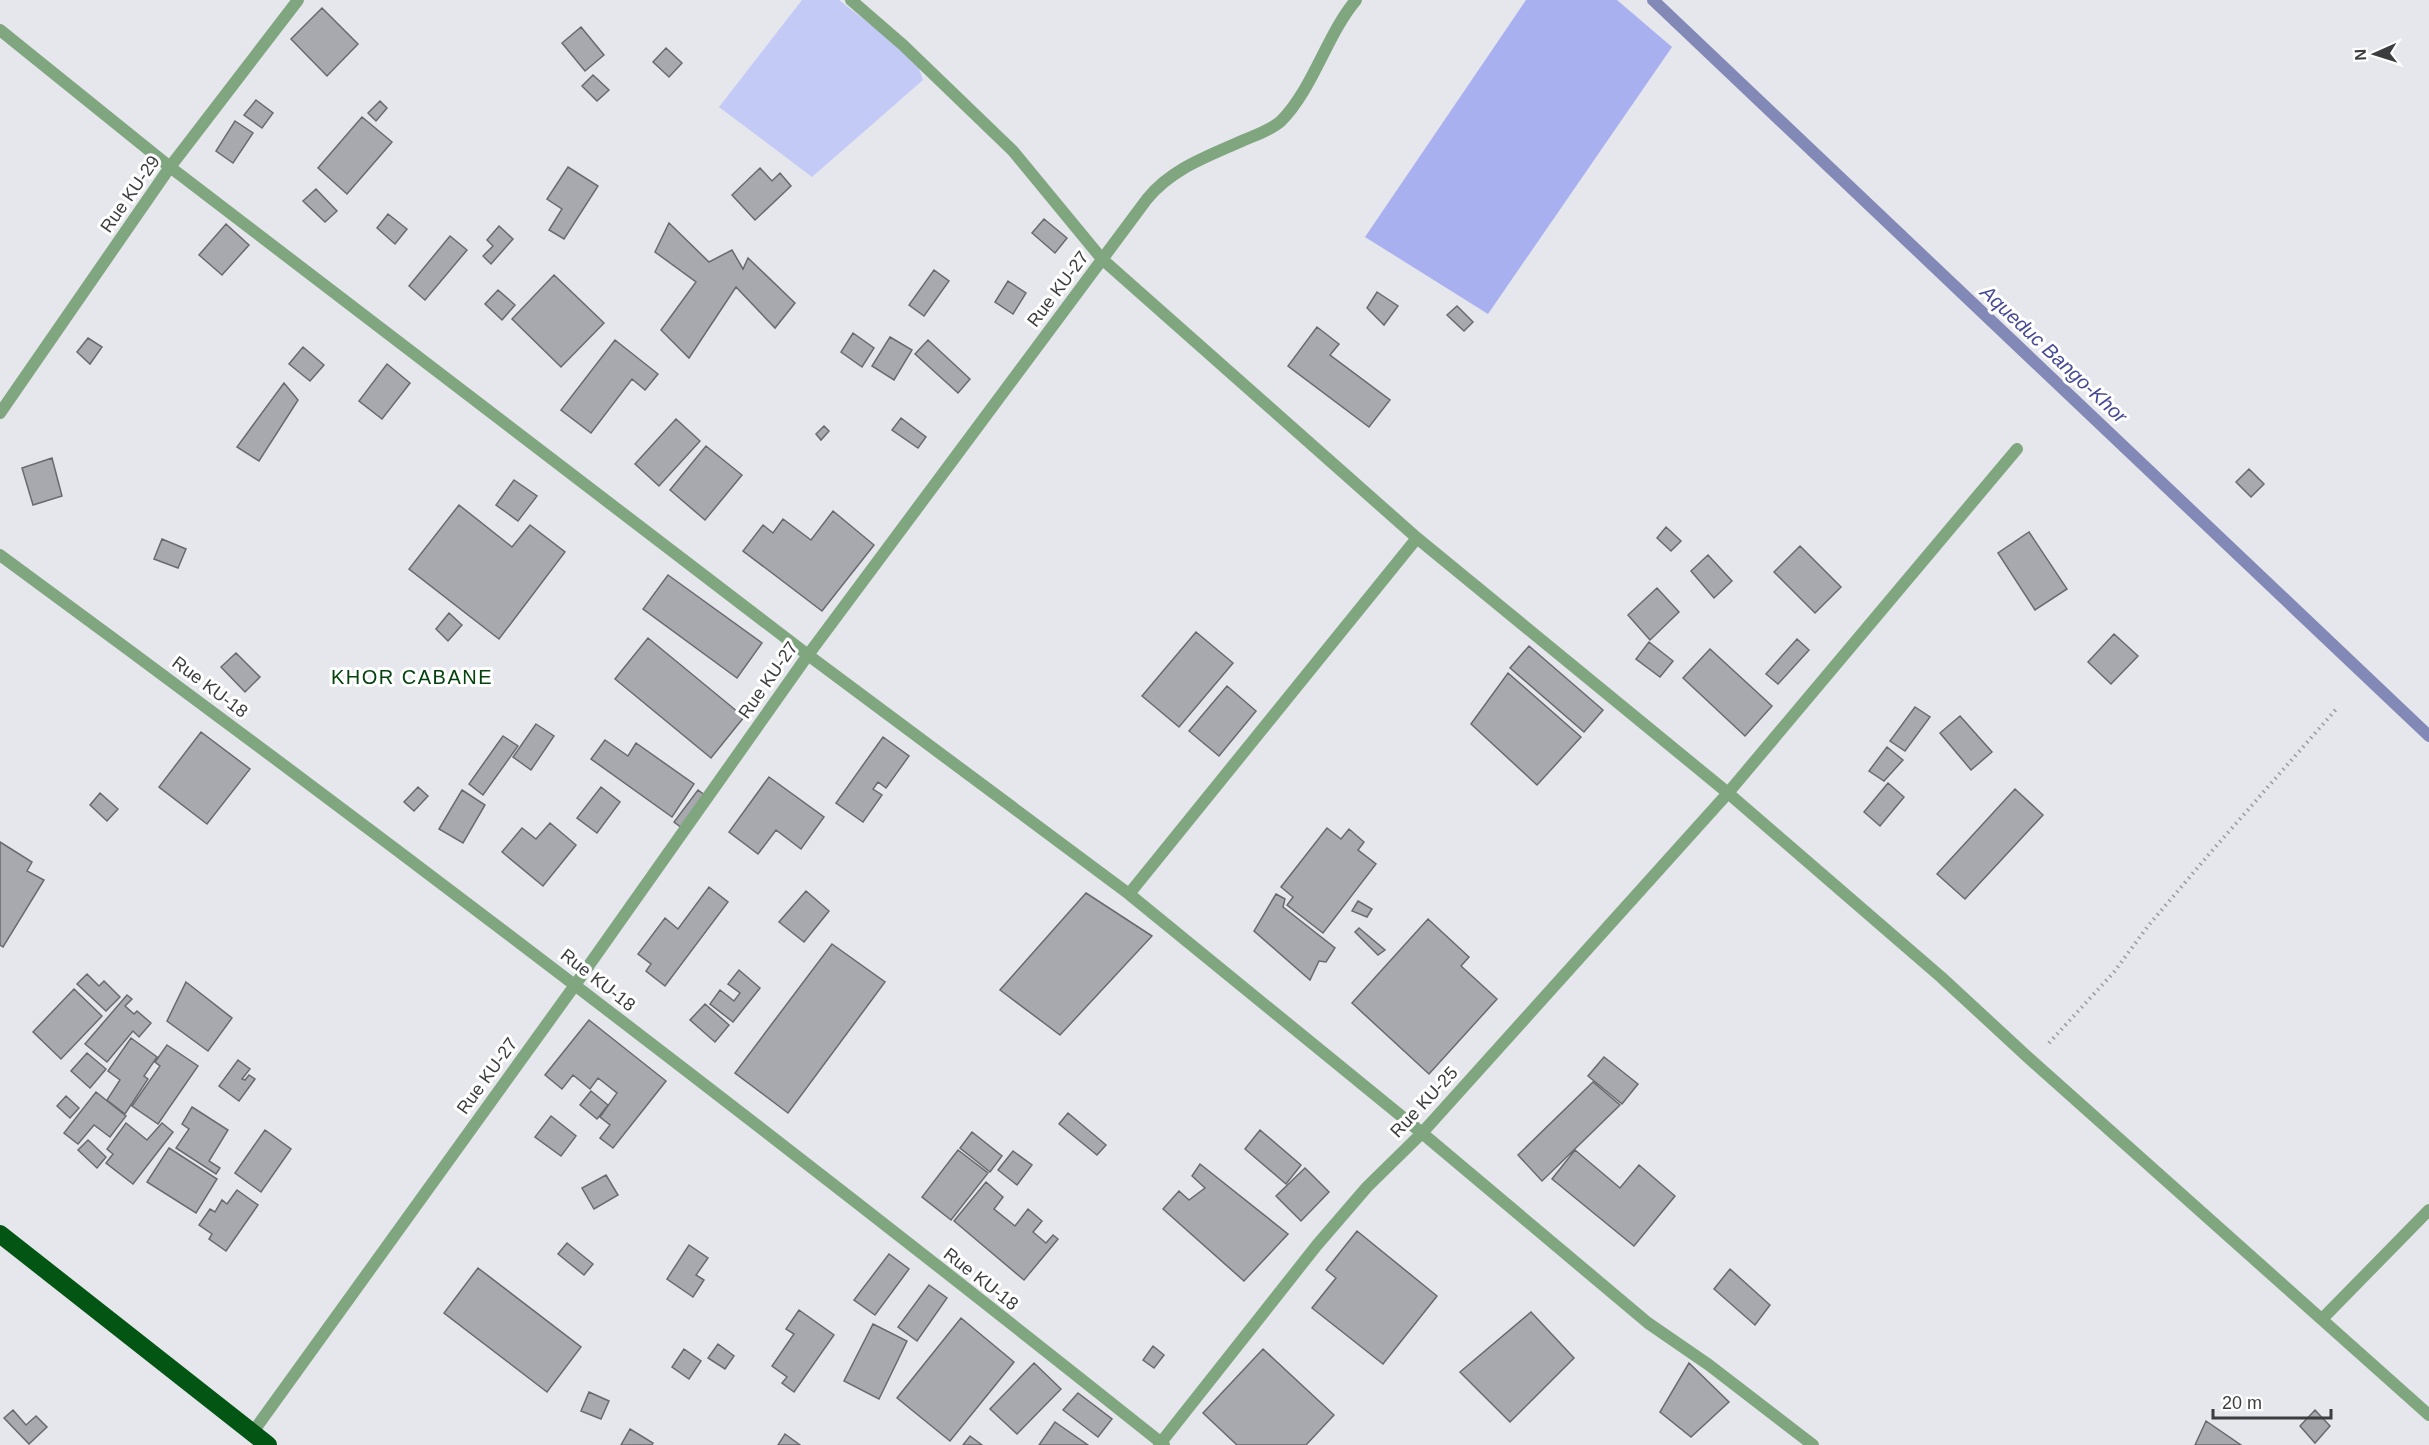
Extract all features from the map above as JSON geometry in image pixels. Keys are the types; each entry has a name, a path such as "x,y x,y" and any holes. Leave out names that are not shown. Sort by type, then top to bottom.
{"highway":[{"path":"0,1234 268,1445"}],"street":[{"name":"Rue KU-29","path":"0,413 170,167 298,0"},
{"path":"851,0 903,45 1012,152 1102,259 1417,538 1728,793 1941,977 2032,1061 2429,1414"},
{"name":"Rue KU-27","path":"253,1432 808,655 1160,183 1183,168 1280,122 1296,101 1338,29 1343,15 1356,0"},
{"path":"0,30 170,167 808,655 1129,894 1422,1133 1648,1323 1709,1365 1813,1445"},
{"name":"Rue KU-25","path":"1161,1444 1317,1245 1367,1187 1422,1133 1728,793 2017,449"},
{"path":"1129,894 1417,538"},
{"name":"Rue KU-18","path":"0,555 216,713 574,985 1161,1444"},
{"path":"2323,1318 2429,1210"}],"path":[{"path":"2032,1061 2114,972 2148,926 2338,707"}],"shaded area":[{"path":"802,0 839,0 916,60 923,80 812,177 719,107"},
{"path":"1526,0 1617,0 1672,47 1488,314 1365,237"}],"building":[{"path":"322,8 358,44 327,76 291,39"},
{"path":"581,27 604,55 585,71 562,43"},
{"path":"666,48 682,63 669,77 653,62"},
{"path":"593,75 609,90 597,101 582,86"},
{"path":"256,100 273,113 262,128 244,115"},
{"path":"380,101 387,108 376,121 368,113"},
{"path":"362,117 392,142 347,194 318,168"},
{"path":"235,121 253,133 233,163 216,151"},
{"path":"568,167 598,186 564,239 549,230 562,209 547,199"},
{"path":"760,168 772,181 780,173 791,186 755,220 732,195"},
{"path":"316,189 337,211 325,222 303,201"},
{"path":"388,214 407,229 395,244 377,228"},
{"path":"1044,219 1067,238 1055,253 1032,233"},
{"path":"669,223 709,262 732,250 743,269 748,258 795,303 775,328 736,287 689,358 661,330 696,282 655,252"},
{"path":"226,224 249,245 222,275 199,255"},
{"path":"499,226 513,239 491,264 483,256 493,246 487,240"},
{"path":"450,236 467,250 425,300 409,286"},
{"path":"934,270 949,281 924,316 909,305"},
{"path":"554,275 604,323 561,367 512,319"},
{"path":"1008,281 1026,293 1013,314 995,302"},
{"path":"498,290 515,305 502,320 485,304"},
{"path":"1377,292 1398,306 1384,325 1367,308"},
{"path":"1457,306 1473,322 1464,331 1447,315"},
{"path":"1317,327 1339,344 1330,355 1390,400 1369,427 1288,366"},
{"path":"853,333 874,348 862,367 841,352"},
{"path":"890,337 912,350 894,380 872,366"},
{"path":"88,338 102,347 90,364 77,352"},
{"path":"615,340 658,374 645,390 632,379 591,433 561,410"},
{"path":"928,340 970,379 958,393 915,354"},
{"path":"303,347 324,365 310,381 289,364"},
{"path":"387,364 410,383 382,419 359,401"},
{"path":"284,383 298,400 259,461 237,447"},
{"path":"901,418 926,437 918,448 892,430"},
{"path":"676,419 700,441 659,486 635,464"},
{"path":"824,426 829,431 821,440 816,434"},
{"path":"706,446 742,475 705,520 670,490"},
{"path":"52,458 62,496 33,505 22,468"},
{"path":"2249,469 2264,484 2251,497 2236,482"},
{"path":"514,480 537,496 518,521 496,505"},
{"path":"459,505 512,547 530,525 565,552 499,639 409,569"},
{"path":"833,511 874,545 822,611 743,551 763,525 773,533 783,519 811,540"},
{"path":"1666,527 1681,541 1671,551 1657,538"},
{"path":"2029,532 2067,589 2035,610 1998,553"},
{"path":"162,539 186,549 178,568 154,559"},
{"path":"1800,546 1841,587 1815,613 1774,572"},
{"path":"1708,555 1732,581 1714,598 1691,571"},
{"path":"668,575 762,643 737,678 643,609"},
{"path":"1657,588 1679,612 1650,640 1628,615"},
{"path":"449,613 462,625 448,641 436,629"},
{"path":"1196,632 1233,663 1179,727 1142,696"},
{"path":"2114,634 2138,656 2111,684 2088,662"},
{"path":"648,638 744,717 711,758 615,679"},
{"path":"1797,639 1809,650 1778,684 1766,674"},
{"path":"1649,642 1673,661 1660,677 1636,659"},
{"path":"1529,646 1603,710 1584,732 1510,668"},
{"path":"1710,649 1772,706 1745,736 1683,678"},
{"path":"236,653 260,677 245,692 221,667"},
{"path":"1508,673 1581,737 1537,785 1471,724"},
{"path":"1227,686 1256,711 1219,756 1189,731"},
{"path":"1915,707 1930,717 1905,751 1890,741"},
{"path":"1960,716 1992,752 1971,770 1940,733"},
{"path":"536,724 554,736 531,770 513,757"},
{"path":"201,732 250,769 207,824 159,787"},
{"path":"503,736 518,746 483,795 469,784"},
{"path":"883,737 909,756 886,788 878,782 873,789 882,795 863,822 836,803"},
{"path":"605,740 628,756 636,743 694,784 672,817 591,759"},
{"path":"1887,747 1903,760 1884,781 1869,771"},
{"path":"769,777 824,817 801,849 776,830 758,854 729,832"},
{"path":"1888,783 1904,797 1880,826 1864,812"},
{"path":"418,787 428,796 414,811 404,802"},
{"path":"601,787 620,802 597,833 577,818"},
{"path":"2015,789 2043,815 1965,899 1937,874"},
{"path":"462,790 485,805 463,843 439,829"},
{"path":"698,790 706,796 682,828 674,822"},
{"path":"100,793 118,809 107,821 90,805"},
{"path":"550,823 576,845 543,886 502,852 522,828 536,839"},
{"path":"1327,828 1341,839 1349,829 1364,842 1358,850 1376,864 1323,933 1287,905 1293,897 1281,887"},
{"path":"0,842 32,862 27,871 44,880 3,947 0,945"},
{"path":"709,887 728,902 665,986 646,971 651,964 638,954 665,918 678,929"},
{"path":"806,891 829,911 804,942 779,922"},
{"path":"1086,893 1152,936 1060,1035 1000,990"},
{"path":"1276,894 1285,899 1283,907 1335,948 1326,962 1319,961 1310,980 1254,931"},
{"path":"1358,901 1372,909 1367,917 1352,911"},
{"path":"1428,919 1469,957 1461,966 1497,999 1429,1074 1352,1003"},
{"path":"1359,928 1385,950 1378,955 1355,932"},
{"path":"832,944 885,982 788,1113 735,1073"},
{"path":"739,970 760,988 733,1022 710,1004 720,990 734,1001 740,993 728,984"},
{"path":"87,974 99,986 104,981 120,997 106,1011 77,984"},
{"path":"186,982 232,1018 208,1051 167,1021"},
{"path":"74,989 102,1016 61,1059 33,1032"},
{"path":"127,995 132,999 125,1006 134,1014 137,1011 151,1023 139,1037 133,1031 107,1062 85,1044"},
{"path":"705,1004 729,1025 715,1042 690,1020"},
{"path":"589,1020 666,1081 613,1148 600,1138 610,1125 600,1117 617,1093 598,1078 590,1089 573,1075 562,1089 545,1075"},
{"path":"131,1038 157,1057 144,1076 148,1079 125,1114 107,1100 120,1080 108,1071"},
{"path":"167,1045 198,1066 158,1124 132,1106 160,1066 155,1062"},
{"path":"87,1053 106,1069 90,1088 71,1071"},
{"path":"1604,1057 1638,1084 1622,1104 1588,1076"},
{"path":"238,1060 250,1069 242,1079 245,1080 249,1075 255,1079 239,1101 219,1086"},
{"path":"1593,1082 1620,1105 1542,1181 1518,1155"},
{"path":"591,1091 608,1105 597,1119 580,1105"},
{"path":"96,1092 126,1116 110,1137 94,1125 78,1144 64,1133"},
{"path":"66,1096 79,1108 70,1118 57,1106"},
{"path":"192,1107 228,1130 209,1161 220,1168 216,1174 176,1148 189,1129 182,1124"},
{"path":"1068,1113 1106,1145 1097,1155 1059,1124"},
{"path":"551,1116 576,1136 561,1156 535,1137"},
{"path":"126,1123 147,1140 162,1123 173,1132 133,1184 106,1163 113,1154 107,1149"},
{"path":"265,1130 291,1149 261,1192 235,1173"},
{"path":"1260,1130 1301,1165 1286,1184 1245,1149"},
{"path":"972,1132 1002,1156 990,1172 960,1148"},
{"path":"88,1140 106,1157 97,1168 78,1150"},
{"path":"169,1148 217,1179 196,1213 147,1182"},
{"path":"958,1150 988,1173 951,1220 922,1197"},
{"path":"1575,1150 1620,1188 1639,1165 1675,1196 1634,1246 1552,1179"},
{"path":"1013,1151 1032,1165 1017,1185 998,1170"},
{"path":"1200,1164 1288,1234 1244,1281 1163,1209 1179,1191 1189,1200 1205,1188 1192,1176"},
{"path":"1305,1168 1329,1192 1301,1221 1276,1196"},
{"path":"606,1175 618,1195 594,1209 582,1188"},
{"path":"986,1182 1003,1197 994,1209 1015,1226 1028,1209 1042,1221 1033,1232 1046,1243 1053,1235 1058,1239 1024,1280 954,1221"},
{"path":"237,1190 258,1205 226,1251 209,1239 212,1234 199,1225 210,1209 215,1212 222,1200 227,1204"},
{"path":"1357,1231 1437,1296 1383,1364 1312,1308 1336,1278 1326,1270"},
{"path":"567,1243 593,1264 584,1275 558,1254"},
{"path":"689,1245 708,1258 696,1275 704,1280 693,1297 667,1279"},
{"path":"889,1254 909,1269 875,1315 854,1300"},
{"path":"478,1268 581,1347 547,1392 444,1313"},
{"path":"1730,1269 1770,1305 1755,1325 1714,1289"},
{"path":"929,1285 947,1298 917,1341 898,1327"},
{"path":"799,1310 834,1335 794,1392 782,1383 787,1377 772,1366 794,1334 786,1329"},
{"path":"1531,1312 1574,1358 1510,1422 1460,1372"},
{"path":"961,1318 1014,1362 950,1441 897,1398"},
{"path":"873,1324 907,1341 879,1399 844,1381"},
{"path":"718,1344 734,1356 725,1369 708,1358"},
{"path":"1153,1346 1164,1355 1154,1368 1143,1360"},
{"path":"684,1349 701,1361 689,1379 672,1367"},
{"path":"1263,1349 1334,1415 1306,1445 1237,1445 1203,1413"},
{"path":"1034,1363 1061,1389 1017,1434 990,1409"},
{"path":"1689,1363 1729,1402 1691,1437 1660,1412"},
{"path":"589,1392 609,1401 601,1419 581,1411"},
{"path":"1078,1393 1112,1419 1098,1437 1063,1410"},
{"path":"13,1410 26,1425 36,1416 47,1427 29,1444 4,1418"},
{"path":"2315,1410 2330,1426 2315,1443 2300,1426"},
{"path":"2206,1421 2241,1445 2195,1445"},
{"path":"1055,1422 1088,1445 1039,1445"},
{"path":"630,1429 653,1443 652,1445 621,1445"},
{"path":"785,1434 800,1445 778,1445"},
{"path":"970,1436 982,1445 963,1445"}],"waterway":[{"name":"Aqueduc Bango-Khor","path":"1653,0 2429,736"}],"district":[{"name":"KHOR CABANE","path":"412,677"}]}
